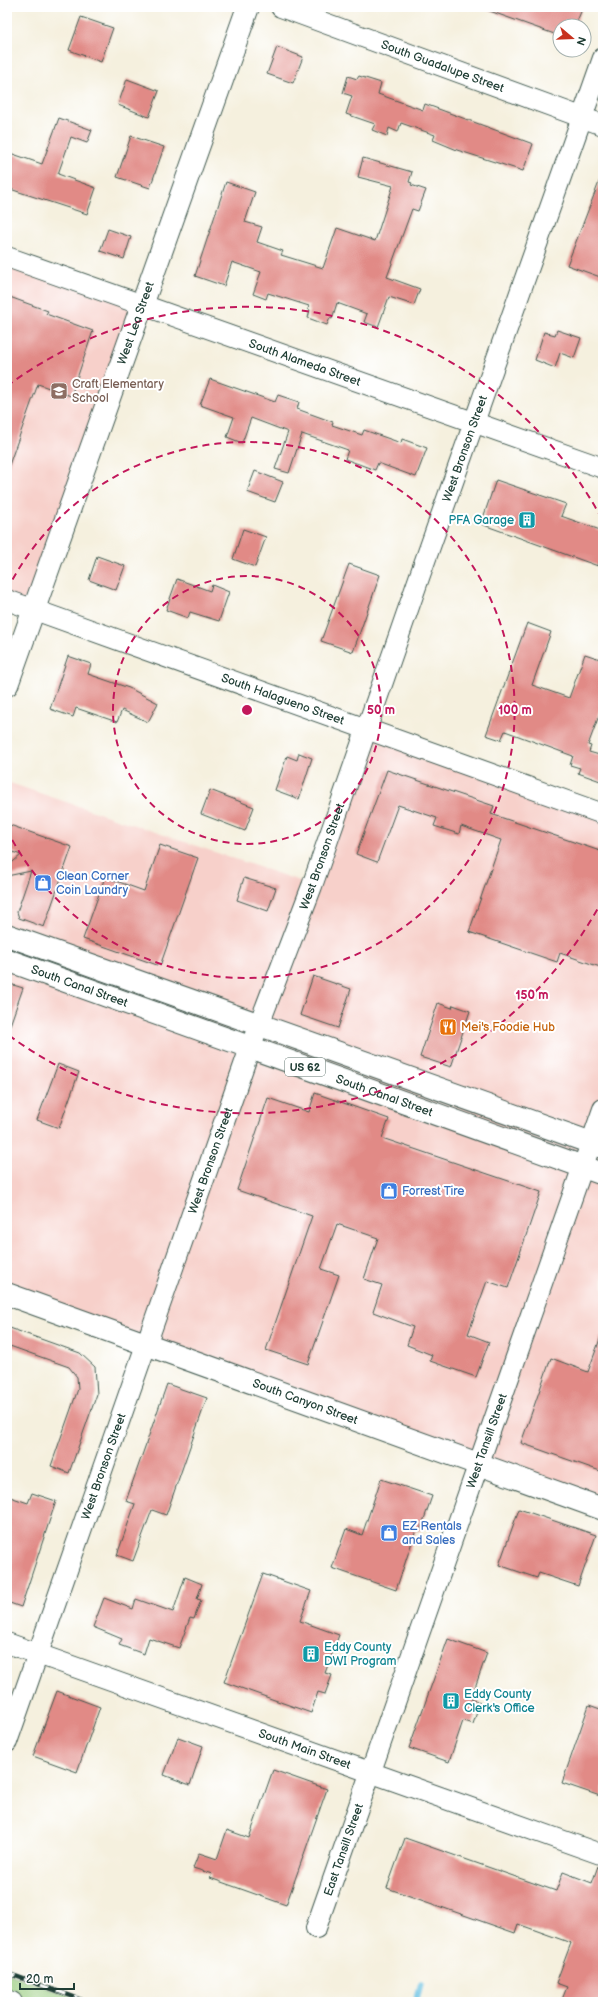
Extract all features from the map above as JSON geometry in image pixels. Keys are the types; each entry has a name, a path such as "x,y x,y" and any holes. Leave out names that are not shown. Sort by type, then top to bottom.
{"main road":[{"name":"West Lea Street","path":"7,685 248,7"},
{"name":"South Canal Street","path":"7,935 597,1145"},
{"name":"South Canal Street","path":"7,960 603,1174"},
{"name":"South Canyon Street","path":"7,1294 146,1343 478,1466 603,1509"}],"street":[{"name":"South Guadalupe Street","path":"281,7 603,125"},
{"name":"West Bronson Street","path":"7,1742 250,1048 312,886 473,423 603,58"},
{"name":"South Alameda Street","path":"7,257 603,468"},
{"name":"South Halagueno Street","path":"7,600 603,814"},
{"name":"West Tansill Street","path":"371,1772 582,1167 597,1145 603,1109"},
{"name":"South Main Street","path":"7,1643 603,1855"},
{"name":"East Tansill Street","path":"316,1928 371,1772"},
{"path":"7,2000 12,2002"}],"shaded area":[{"name":"Craft Elementary School","path":"7,257 142,305 34,610 7,600"},
{"path":"366,728 603,814 603,1509 7,1294 7,782 312,885"}],"green space":[{"path":"7,1973 88,2002 7,2002"}],"building":[{"path":"484,7 583,7 578,18 552,18 552,33 484,9"},
{"path":"81,17 113,28 101,62 69,50"},
{"path":"277,47 303,57 293,83 267,74"},
{"path":"348,76 357,79 359,76 381,83 378,94 423,110 425,104 533,144 523,171 457,150 433,140 435,135 401,123 398,132 389,128 387,136 372,130 375,124 346,114 352,96 343,93"},
{"path":"127,79 159,91 149,117 118,105"},
{"path":"59,118 92,130 87,143 71,137 58,174 96,188 87,214 7,188 7,152 42,164"},
{"path":"131,136 164,147 150,188 117,177"},
{"path":"363,158 412,172 409,182 412,183 411,185 426,190 418,211 412,209 387,277 420,289 414,305 389,297 378,327 364,322 367,314 337,303 332,319 330,318 327,325 308,318 310,310 308,309 309,306 268,293 266,299 253,294 261,272 232,262 224,286 195,276 226,182 255,192 245,222 262,227 257,242 283,251 281,255 323,268 337,228 375,241 393,186 358,177"},
{"path":"601,177 603,178 603,278 567,265"},
{"path":"108,229 131,237 124,259 100,251"},
{"path":"7,296 48,311 46,314 93,331 71,396 38,384 9,465 7,465"},
{"path":"557,330 581,338 574,358 560,353 555,368 535,360 544,332 555,335"},
{"path":"210,379 275,402 278,395 299,402 297,409 333,422 332,425 362,435 364,430 401,443 402,439 427,448 416,477 378,463 375,470 345,459 348,450 302,434 289,473 275,469 288,432 251,418 242,443 227,437 234,417 200,405"},
{"path":"255,471 283,482 275,502 247,492"},
{"name":"PFA Garage","path":"496,480 566,504 561,516 603,531 603,552 598,566 481,524"},
{"path":"243,529 266,537 255,567 233,559"},
{"path":"97,556 125,566 116,590 89,580"},
{"path":"349,564 380,575 353,652 321,641"},
{"path":"177,579 210,591 212,585 229,592 219,621 190,612 188,618 166,610"},
{"path":"527,623 551,632 532,685 569,698 585,654 603,660 603,705 588,745 591,746 589,752 603,756 603,782 578,773 580,768 570,765 573,756 505,731 501,740 486,735"},
{"path":"68,656 91,664 88,674 129,688 158,703 148,722 122,710 117,722 76,708 73,717 50,709"},
{"path":"299,753 312,758 299,799 275,790 287,756 297,760"},
{"path":"387,770 494,806 491,814 603,852 603,968 560,953 557,962 469,932 501,840 461,826 459,834 434,826 437,818 398,805 377,862 356,854"},
{"path":"210,790 254,807 245,831 201,814"},
{"path":"7,824 72,847 44,927 19,918 17,912 31,871 7,876 7,867 21,855 7,850"},
{"path":"160,845 198,858 160,966 83,939 105,877 144,891"},
{"path":"244,878 276,888 268,911 237,900"},
{"path":"313,976 351,989 338,1028 300,1015"},
{"path":"7,983 23,988 9,1028 7,1028"},
{"name":"Mei's Foodie Hub","path":"438,1003 452,1008 453,1005 470,1011 451,1067 420,1057"},
{"path":"58,1064 79,1072 59,1128 37,1120"},
{"name":"Forrest Tire","path":"315,1093 389,1119 382,1138 541,1192 508,1288 487,1281 468,1334 489,1342 476,1377 430,1361 432,1355 407,1345 413,1327 373,1312 382,1285 364,1279 378,1238 337,1224 321,1269 339,1275 308,1364 266,1350 312,1216 237,1190 268,1098 309,1112"},
{"path":"7,1327 80,1353 95,1367 97,1394 69,1473 51,1466 78,1389 77,1377 69,1367 7,1345"},
{"path":"601,1336 603,1336 603,1472 521,1443 551,1358 588,1372"},
{"path":"167,1384 207,1398 166,1515 152,1510 133,1561 117,1555 135,1504 126,1501"},
{"name":"EZ Rentals and Sales","path":"381,1479 432,1496 420,1531 416,1530 396,1590 332,1568 346,1529 362,1535"},
{"path":"32,1493 56,1501 21,1607 7,1602 7,1496 28,1503"},
{"path":"519,1509 596,1535 578,1586 539,1573 537,1578 499,1565"},
{"path":"263,1574 311,1591 300,1621 339,1635 325,1673 332,1675 325,1694 318,1692 311,1713 224,1682"},
{"path":"185,1577 202,1584 197,1599 201,1600 194,1619 190,1618 179,1648 149,1638 144,1654 119,1645 122,1639 93,1627 104,1598 133,1609 136,1599 173,1612"},
{"name":"Eddy County Clerk's Office","path":"448,1639 487,1653 471,1699 480,1703 473,1724 463,1721 449,1762 409,1748"},
{"path":"57,1691 100,1707 77,1772 33,1756"},
{"path":"589,1705 603,1710 603,1797 562,1783"},
{"path":"178,1737 203,1746 190,1785 164,1775"},
{"path":"273,1770 327,1789 286,1905 210,1878 212,1874 193,1868 199,1853 217,1859 227,1830 249,1838"},
{"path":"405,1838 556,1891 563,1872 592,1883 598,1866 603,1866 603,2002 561,2002 567,1987 556,1983 571,1943 518,1924 515,1933 387,1888"}],"waterway":[{"path":"416,2002 421,1984"}],"railway":[{"path":"7,1973 88,2002"}],"place":[{"name":"Craft Elementary School","path":"59,391"},
{"name":"PFA Garage","path":"527,520"},
{"name":"Clean Corner Coin Laundry","path":"43,883"},
{"name":"Mei's Foodie Hub","path":"448,1027"},
{"name":"Forrest Tire","path":"389,1191"},
{"name":"EZ Rentals and Sales","path":"389,1533"},
{"name":"Eddy County DWI Program","path":"311,1654"},
{"name":"Eddy County Clerk's Office","path":"451,1701"}]}
